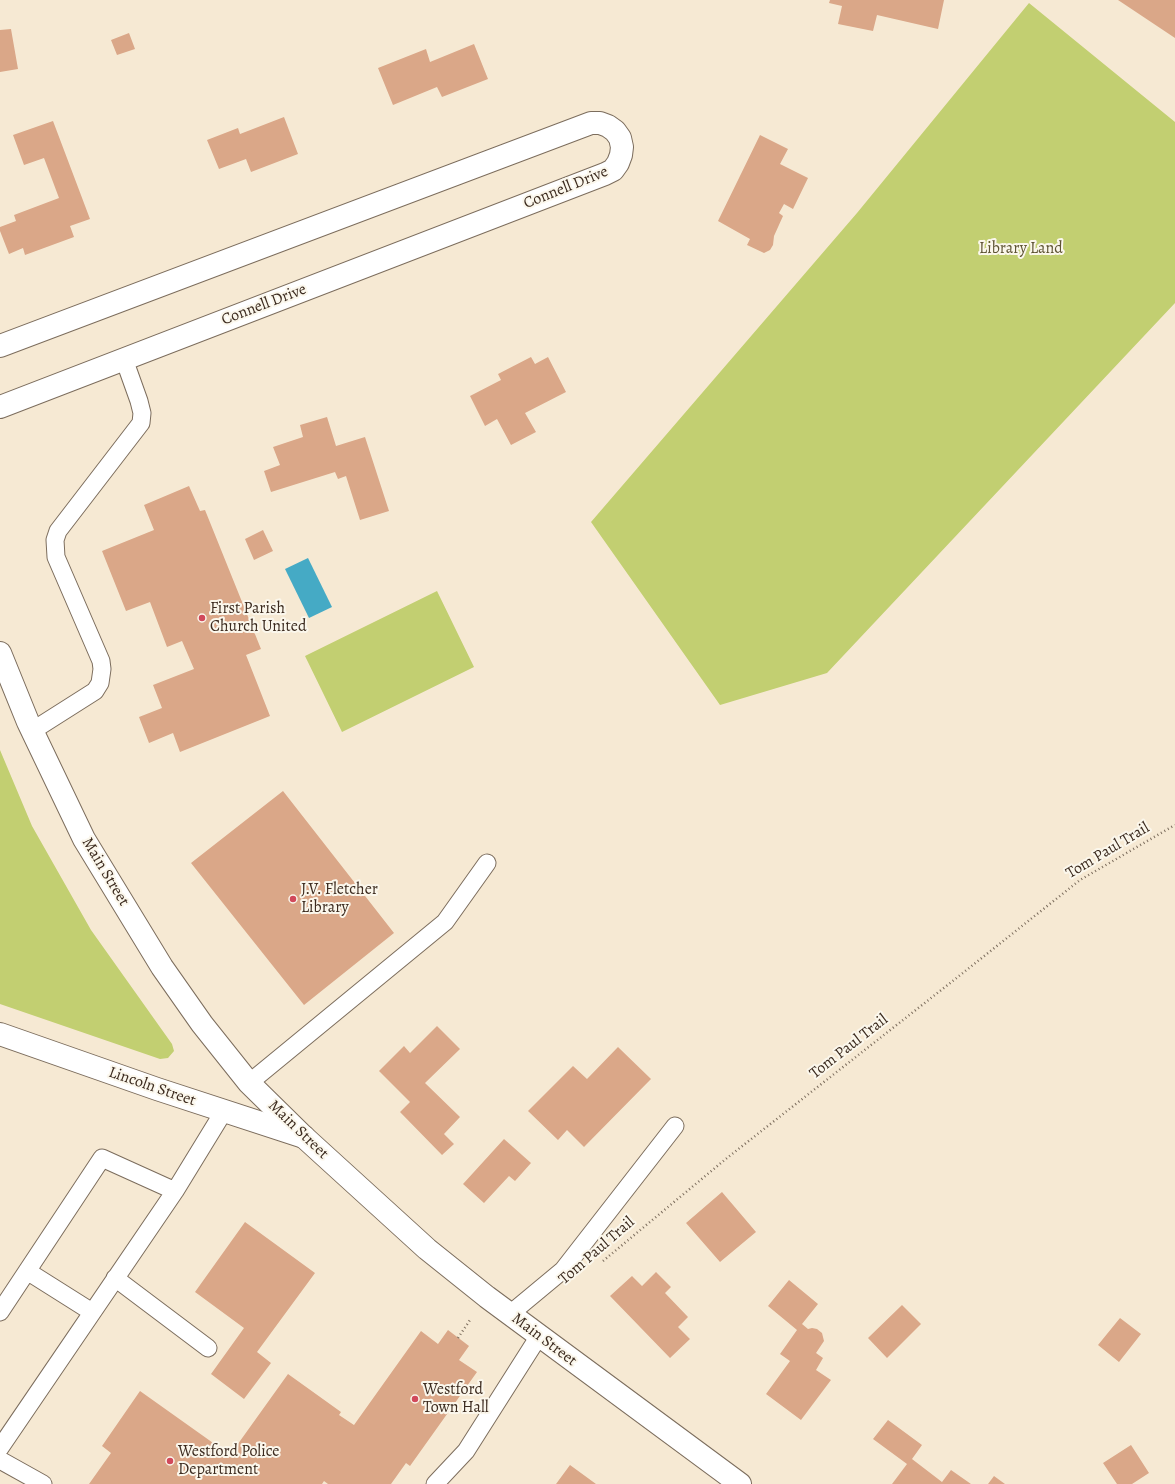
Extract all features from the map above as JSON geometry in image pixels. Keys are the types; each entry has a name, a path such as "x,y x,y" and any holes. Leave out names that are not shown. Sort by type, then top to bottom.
{"street":[{"name":"Connell Drive","path":"0,346 591,123 600,123 608,126 615,131 620,138 622,147 618,163 613,170 605,174 0,407"},
{"name":"Main Street","path":"0,653 32,731 84,839 162,967 202,1024 249,1083 304,1137 427,1249 539,1336 740,1484"},
{"name":"Lincoln Street","path":"0,1034 304,1137"}],"lane":[{"path":"32,731 95,691 100,683 102,669 101,661 56,557 55,540 58,531 141,423 142,413 139,401 124,359"},
{"path":"249,1083 445,922 487,863"},
{"path":"0,1448 175,1190 224,1111"},
{"path":"510,1314 563,1270 674,1126"},
{"path":"0,1312 102,1158 175,1190"},
{"path":"27,1271 92,1312"},
{"path":"115,1278 208,1348"},
{"path":"435,1484 466,1451 539,1336"},
{"path":"0,1460 43,1484"}],"path":[{"name":"Tom Paul Trail","path":"597,1266 727,1158 1080,880 1175,825"},
{"path":"458,1338 470,1320"}],"green space":[{"name":"Library Land","path":"1029,3 1175,122 1175,303 827,673 720,705 591,522 857,213"},
{"path":"437,591 474,667 342,732 305,656"},
{"path":"0,750 32,826 91,930 172,1044 174,1051 168,1058 160,1059 0,1004"}],"water":[{"path":"308,558 332,607 309,618 285,569"}],"building":[{"path":"830,0 944,0 938,29 877,15 873,31 838,24 842,6 829,3"},
{"path":"1118,0 1175,0 1175,38"},
{"path":"11,29 18,69 0,72 0,30"},
{"path":"129,33 135,49 117,55 111,40"},
{"path":"474,44 488,79 442,97 437,87 393,105 378,68 426,49 430,62"},
{"path":"284,117 298,154 251,172 246,159 219,169 207,140 238,128 240,134"},
{"path":"53,121 90,219 70,226 74,237 25,255 23,248 9,254 0,231 0,227 16,221 14,215 59,198 44,158 24,165 13,135"},
{"path":"760,135 788,149 780,164 808,178 793,209 784,204 779,213 783,216 774,236 773,245 770,250 764,253 747,245 750,239 718,221"},
{"path":"531,357 535,364 548,357 566,392 525,413 536,432 511,445 497,419 485,426 470,396 501,380 498,374"},
{"path":"327,417 336,446 365,437 389,511 360,520 346,476 338,479 335,472 271,492 264,471 280,465 273,447 303,437 300,425"},
{"name":"First Parish Church United","path":"189,486 200,511 205,510 261,649 246,655 270,716 180,752 173,733 149,743 139,717 162,708 153,685 194,669 182,641 167,647 150,602 126,611 102,551 154,530 144,505"},
{"path":"263,530 273,551 254,560 245,539"},
{"name":"J.V. Fletcher Library","path":"283,791 394,933 304,1005 191,863"},
{"path":"437,1026 460,1049 425,1083 460,1117 444,1134 454,1144 442,1155 400,1112 410,1102 379,1071 404,1046 410,1053"},
{"path":"618,1047 651,1079 584,1147 567,1130 558,1140 528,1111 573,1066 587,1079"},
{"path":"504,1139 531,1163 515,1181 509,1176 484,1203 463,1184"},
{"path":"722,1192 756,1232 720,1262 686,1223"},
{"path":"245,1222 315,1273 257,1352 271,1363 244,1399 211,1374 244,1328 195,1292"},
{"path":"656,1272 671,1287 665,1293 688,1317 678,1327 690,1339 670,1358 610,1296 632,1276 642,1286"},
{"path":"789,1280 818,1304 802,1324 808,1329 817,1329 822,1333 824,1341 816,1353 823,1358 816,1370 831,1380 801,1420 766,1394 790,1361 780,1354 797,1330 768,1306"},
{"path":"902,1305 921,1324 887,1358 868,1338"},
{"path":"1120,1318 1141,1334 1119,1362 1098,1345"},
{"path":"448,1330 469,1346 459,1360 477,1372 410,1466 406,1463 391,1484 328,1484 324,1481 322,1484 89,1484 111,1453 102,1446 140,1391 230,1455 288,1374 341,1412 339,1415 354,1425 421,1331 438,1344"},
{"path":"888,1420 922,1445 912,1459 942,1482 951,1470 971,1484 892,1484 907,1464 873,1439"},
{"path":"1131,1445 1149,1473 1132,1484 1117,1484 1103,1463"},
{"path":"570,1465 596,1484 556,1484"},
{"path":"994,1476 1005,1484 988,1484"}],"place":[{"name":"First Parish Church United","path":"202,618"},
{"name":"J.V. Fletcher Library","path":"293,899"},
{"name":"Westford Town Hall","path":"415,1399"},
{"name":"Westford Police Department","path":"170,1461"}]}
